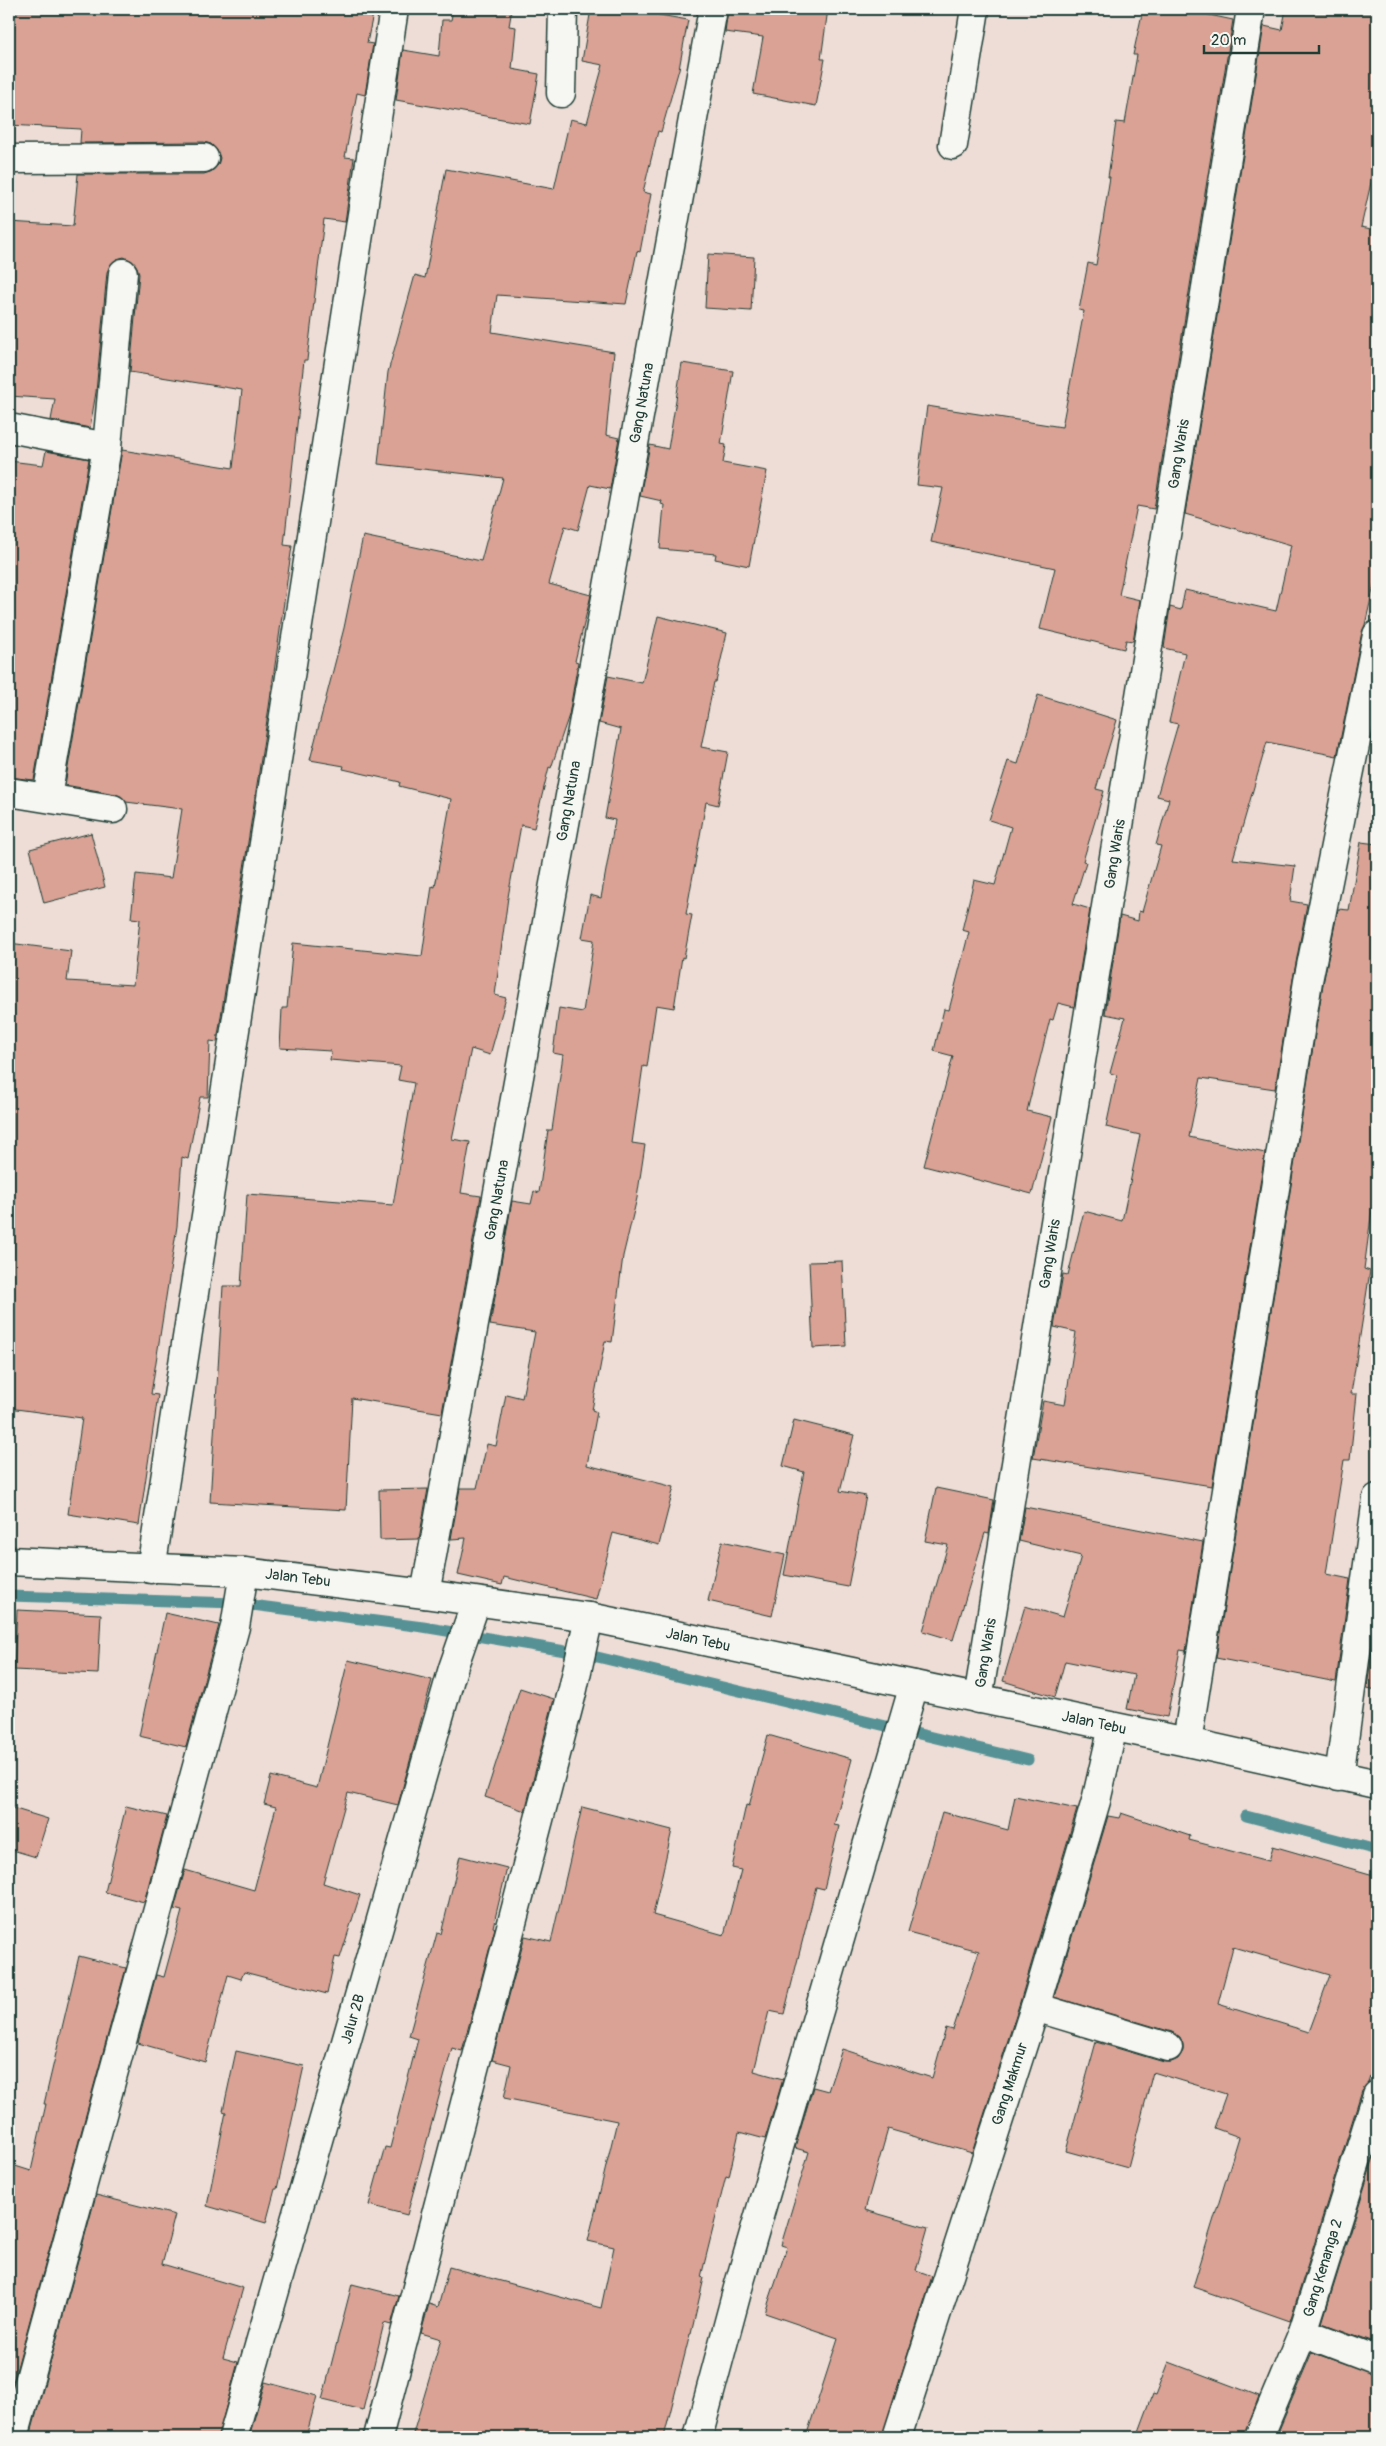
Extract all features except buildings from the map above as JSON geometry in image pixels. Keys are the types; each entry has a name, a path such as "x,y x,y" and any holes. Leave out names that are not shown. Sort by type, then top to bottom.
{"street":[{"path":"151,1569 394,9"},
{"path":"561,93 562,9"},
{"name":"Gang Natuna","path":"425,1594 713,9"},
{"path":"953,145 975,9"},
{"name":"Gang Waris","path":"978,1699 1251,9"},
{"path":"9,159 204,158"},
{"path":"47,797 107,447 123,273"},
{"path":"9,428 107,447"},
{"path":"1187,1742 1308,981 1377,635"},
{"path":"9,792 114,809"},
{"path":"1339,1777 1377,1498"},
{"name":"Jalan Tebu","path":"9,1563 151,1569 243,1579 425,1594 474,1608 587,1628 910,1697 978,1699 1377,1784"},
{"path":"14,2437 235,1627 243,1579"},
{"name":"Jalur 2B","path":"233,2437 453,1668 474,1608"},
{"path":"378,2437 573,1689 587,1628"},
{"path":"698,2437 738,2288 910,1697"},
{"name":"Gang Makmur","path":"897,2437 1035,2007 1096,1801 1113,1727"},
{"path":"1035,2007 1168,2047"},
{"name":"Gang Kenanga 2","path":"1259,2437 1303,2332 1377,2095"},
{"path":"1303,2332 1377,2360"}],"waterway":[{"path":"9,1596 236,1603 423,1627 589,1655 1028,1760"},
{"path":"1246,1816 1377,1850"}]}
